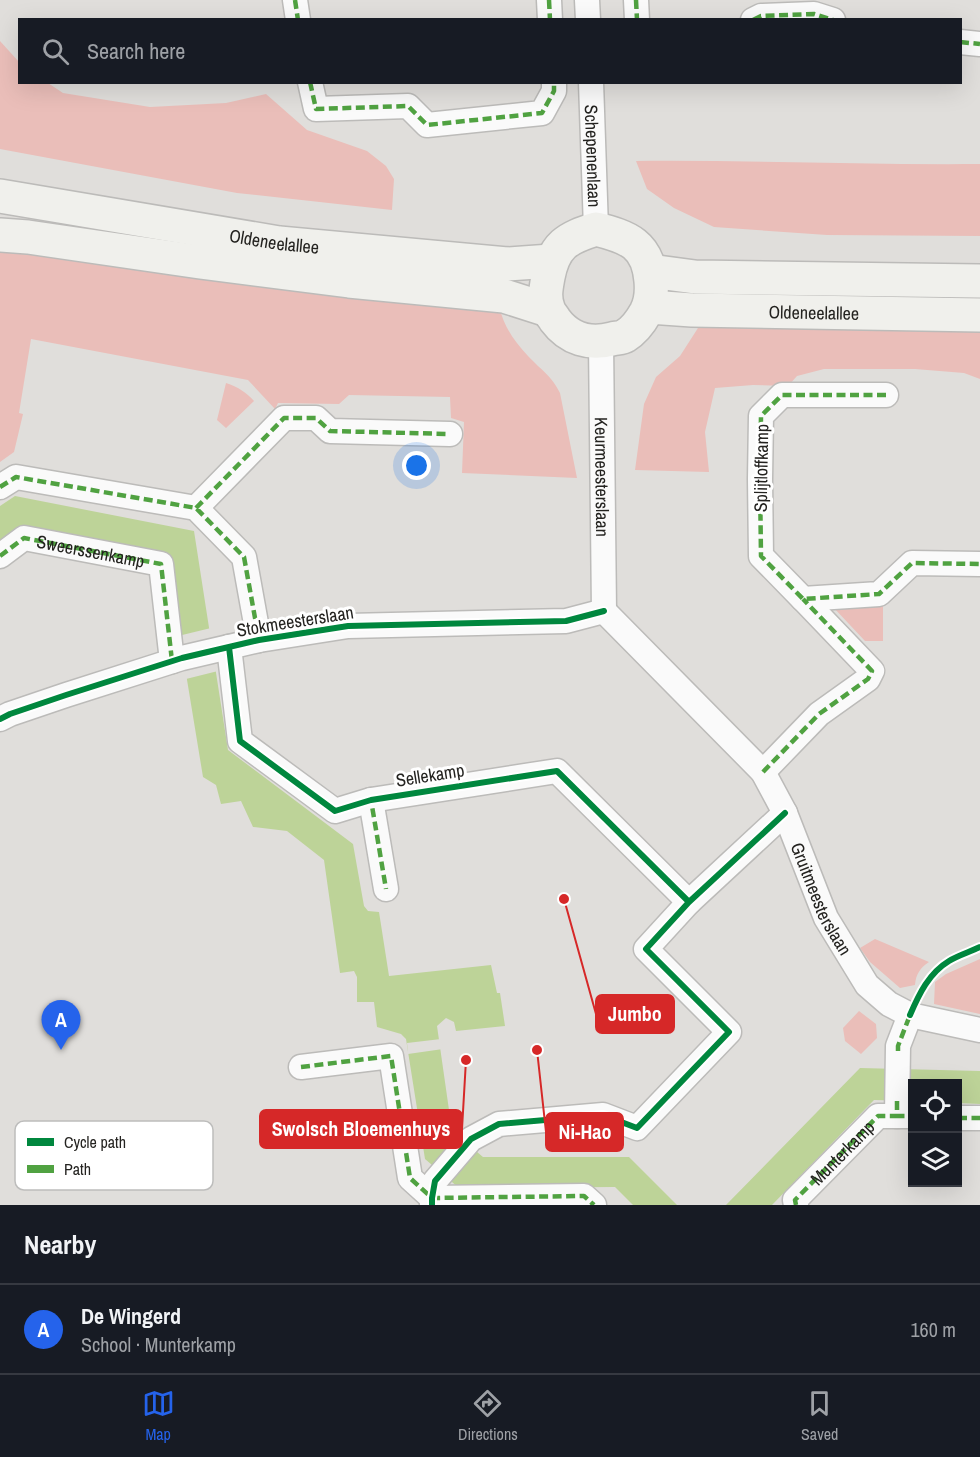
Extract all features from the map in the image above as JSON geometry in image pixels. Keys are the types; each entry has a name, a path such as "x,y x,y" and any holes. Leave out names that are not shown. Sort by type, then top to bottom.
{"main road":[{"name":"Oldeneelallee","path":"0,196 279,243 507,264 551,261"},
{"path":"596,229 619,235 636,245 645,256 650,271 652,290 649,307 640,324 624,336 601,342 584,341 571,335 548,310 545,292 551,261 559,248 580,234 596,229"},
{"name":"Oldeneelallee","path":"0,235 361,282 504,296 548,310"},
{"name":"Oldeneelallee","path":"650,271 695,277 980,281"},
{"name":"Oldeneelallee","path":"649,307 692,310 980,315"}],"street":[{"path":"295,0 298,18"},
{"path":"549,0 550,18"},
{"path":"587,0 588,18"},
{"path":"636,0 637,18"},
{"path":"757,18 814,14 827,18"},
{"path":"962,42 980,44"},
{"path":"310,84 316,109 408,106 428,125 542,113 554,92 554,84"},
{"name":"Schepenenlaan","path":"591,84 596,229"},
{"name":"Keurmeesterslaan","path":"601,342 604,611"},
{"name":"Splijtloffkamp","path":"763,772 819,714 868,679 872,671 761,556 761,416 782,394 886,395"},
{"path":"196,508 284,418 316,418 330,430 450,434"},
{"path":"0,487 16,477 196,508 244,557 259,640"},
{"name":"Sweerssenkamp","path":"0,556 24,538 161,564 177,659"},
{"path":"803,599 879,594 912,563 980,564"},
{"name":"Stokmeesterslaan","path":"0,719 177,659 259,640 348,626 566,621 604,611"},
{"name":"Gruitmeesterslaan","path":"604,611 763,772 785,813 826,918 867,985 889,1004 910,1015 980,1030"},
{"name":"Sellekamp","path":"222,648 240,741 335,811 371,800 557,771 689,902"},
{"path":"371,800 386,889"},
{"path":"432,1201 435,1181 471,1139 499,1124 603,1115 637,1128 729,1032 646,949 689,902 785,813"},
{"name":"Munterkamp","path":"796,1205 795,1200 878,1116 902,1111 898,1046 910,1015"},
{"path":"301,1067 391,1056 410,1178 432,1201 584,1196 594,1205"},
{"path":"962,1118 980,1118"}],"shaded area":[{"path":"0,41 18,61 18,84 50,84 63,93 150,107 226,103 266,94 307,130 367,151 386,166 394,179 392,210 237,193 0,149"},
{"path":"636,161 980,164 980,236 827,235 714,227 674,208 647,189"},
{"path":"0,245 499,306 514,339 549,377 560,393 577,478 462,473 464,422 451,418 450,397 349,395 339,404 278,403 275,409 248,380 31,339 19,413 23,414 14,452 0,462"},
{"path":"699,323 980,326 980,379 964,373 915,369 824,369 797,376 788,386 753,385 715,388 705,432 709,472 635,470 644,404 656,377 680,356"},
{"path":"226,383 241,390 254,401 226,428 217,420"},
{"path":"15,496 194,531 228,750 353,844 364,906 368,911 379,912 389,976 491,965 497,993 500,993 505,1026 456,1031 454,1022 446,1018 437,1026 452,1131 483,1157 629,1157 677,1205 633,1205 615,1187 459,1188 425,1159 406,1039 401,1034 377,1027 374,1002 357,1002 357,977 354,971 340,973 324,860 287,831 253,827 241,801 221,804 216,785 203,777 167,558 0,546 0,506"},
{"path":"883,603 883,641 865,641 833,607"},
{"path":"875,939 929,962 919,972 915,985 900,988 870,962 860,948"},
{"path":"980,959 980,1014 934,1004 935,982 946,974"},
{"path":"859,1011 876,1024 877,1038 861,1054 845,1041 843,1028"},
{"path":"860,1068 980,1071 980,1104 962,1103 962,1079 908,1079 908,1101 874,1100 772,1205 726,1205"}],"pier":[{"path":"211,628 218,671 186,679 178,636"},
{"path":"441,1039 443,1049 408,1054 407,1043"}],"marked path":[{"path":"295,0 298,18"},
{"path":"549,0 550,18"},
{"path":"636,0 637,18"},
{"path":"757,18 814,14 827,18"},
{"path":"962,42 980,44"},
{"path":"310,84 316,109 408,106 427,125 542,113 554,91 554,84"},
{"path":"886,395 782,395 761,416 761,556 803,599 879,594 912,563 980,564"},
{"path":"196,508 284,418 316,418 330,431 450,434"},
{"path":"0,487 16,477 196,508 244,557 259,640"},
{"path":"0,556 24,538 161,564 172,661"},
{"path":"763,772 819,714 868,679 872,671 803,599"},
{"path":"366,801 371,800 386,889"},
{"path":"898,1051 910,1015"},
{"path":"301,1067 391,1056 410,1178 432,1198 584,1196 594,1205"},
{"path":"897,1101 897,1116 908,1116"},
{"path":"796,1205 795,1200 878,1116 897,1116"},
{"path":"962,1118 980,1118"}],"cycle path":[{"path":"0,719 182,658 259,640 348,626 566,621 604,611"},
{"path":"229,647 240,741 335,811 371,800 557,771 689,902"},
{"path":"432,1205 435,1181 471,1139 499,1124 603,1115 637,1128 729,1032 646,949 689,902 785,813"},
{"path":"910,1015 930,978 942,966 980,947"}],"place":[{"name":"Jumbo","path":"564,899"},
{"name":"De Wingerd","path":"61,1050"},
{"name":"Ni-Hao","path":"537,1050"},
{"name":"Swolsch Bloemenhuys","path":"466,1060"}]}
